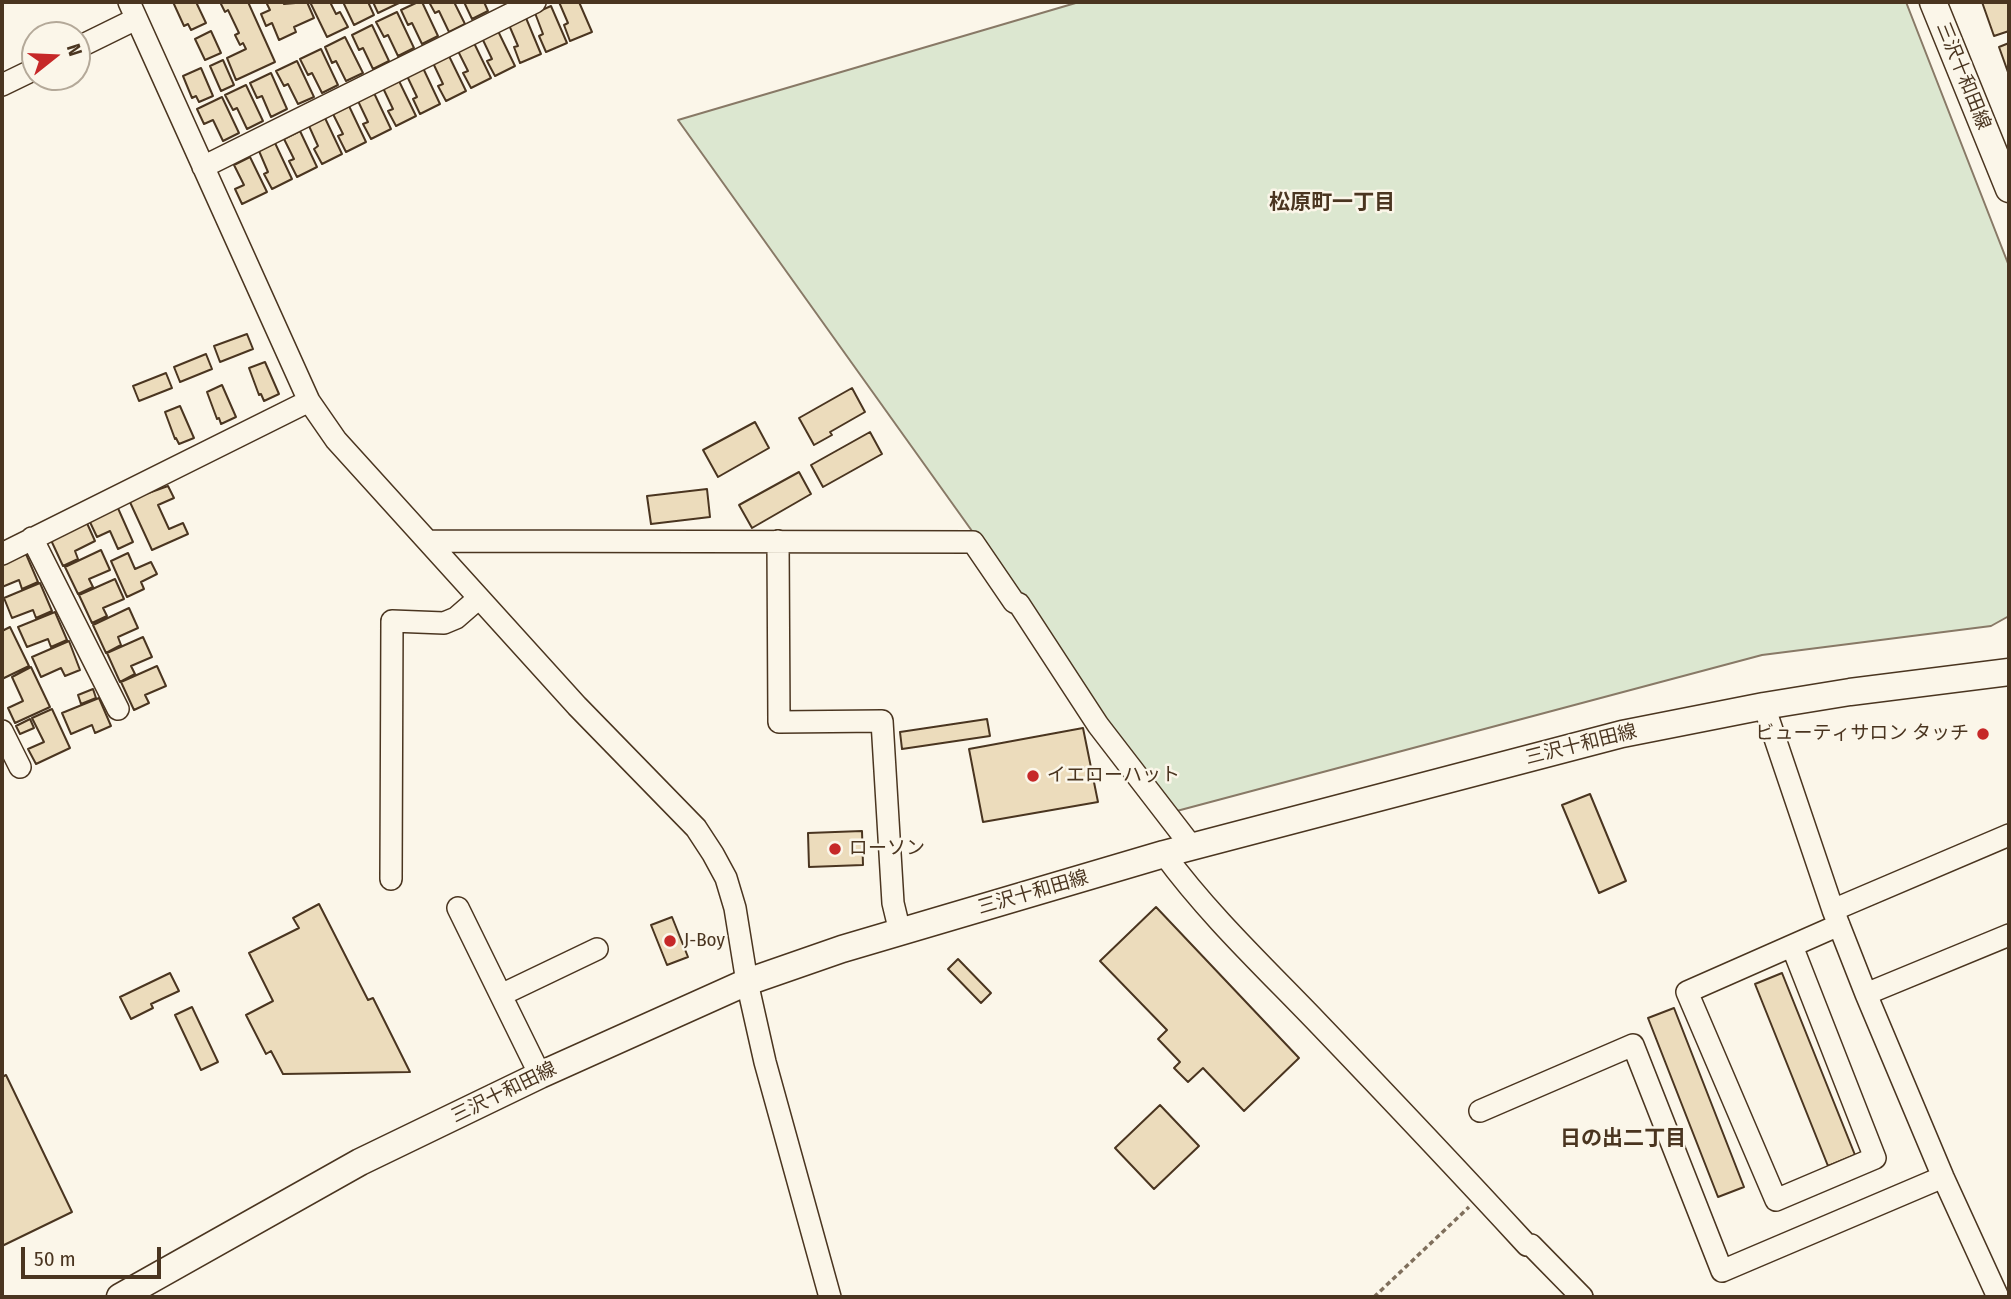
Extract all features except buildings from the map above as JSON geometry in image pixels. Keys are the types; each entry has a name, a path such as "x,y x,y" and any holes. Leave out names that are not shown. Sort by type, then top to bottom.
{"main road":[{"name":"三沢十和田線","path":"1933,2 2009,189"},
{"name":"三沢十和田線","path":"120,1297 360,1162 540,1075 747,982 842,950 1164,854 1622,734 1764,706 2009,672"}],"street":[{"path":"203,167 535,2"},
{"path":"91,39 133,11 309,401 336,440 577,706 695,828 726,878 735,908 747,982 765,1062 830,1297"},
{"path":"2,85 21,76"},
{"path":"2,554 309,401"},
{"path":"32,538 118,709"},
{"path":"428,541 973,542 1014,602 1019,604 1098,725 1192,847"},
{"path":"778,541 779,722 882,721 892,903 900,932"},
{"path":"391,879 392,621 444,623 456,618 480,598"},
{"path":"1764,706 1836,918 1866,994 1943,1177 2000,1287"},
{"path":"2,731 20,767"},
{"path":"1791,946 1875,1158 1776,1200 1687,992 1791,946 1836,918 2009,835"},
{"path":"1164,854 1184,881 1527,1245 1531,1245 1582,1297"},
{"path":"458,908 540,1075"},
{"path":"1866,994 2009,935"},
{"path":"501,996 597,949"},
{"path":"1480,1111 1633,1045 1722,1271 1943,1177"}],"path":[{"path":"1374,1297 1482,1195"}],"green space":[{"path":"1079,2 1906,2 2009,266 2009,616 1991,626 1762,655 1173,812 678,120"}],"place":[{"name":"ビューティサロン タッチ","path":"1983,734"},
{"name":"イエローハット","path":"1033,776"},
{"name":"ローソン","path":"835,849"},
{"name":"J-Boy","path":"670,941"}],"district":[{"name":"松原町一丁目","path":"1332,203"},
{"name":"日の出二丁目","path":"1623,1139"}]}
